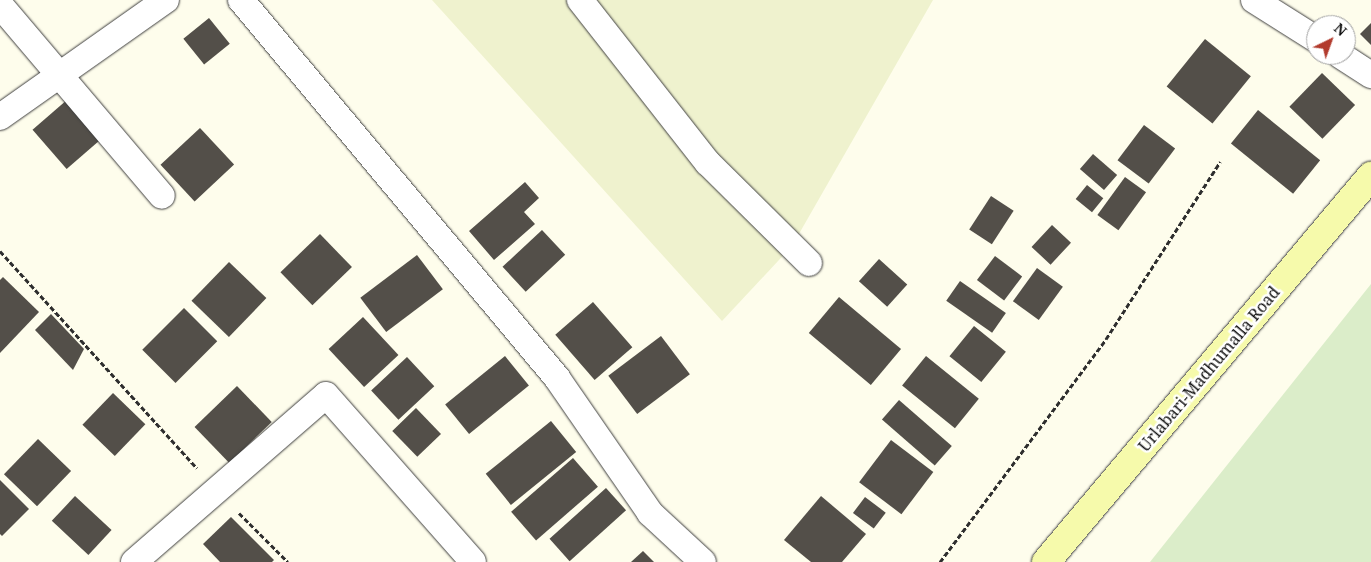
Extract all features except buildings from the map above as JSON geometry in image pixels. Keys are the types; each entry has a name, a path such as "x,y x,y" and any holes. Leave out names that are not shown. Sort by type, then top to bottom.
{"main road":[{"name":"Urlabari-Madhumalla Road","path":"1046,562 1371,176"}],"street":[{"path":"0,117 166,0"},
{"path":"241,0 557,378 650,513 703,562"},
{"path":"580,0 708,163 809,263"},
{"path":"1254,0 1306,34"},
{"path":"0,5 162,196"},
{"path":"1356,65 1371,75"},
{"path":"134,562 326,395 474,562"}],"path":[{"path":"940,562 1106,339 1220,162"},
{"path":"0,251 217,490 288,562"}],"green space":[{"path":"432,0 933,0 792,246 722,321"},
{"path":"1371,284 1371,562 1150,562"}]}
